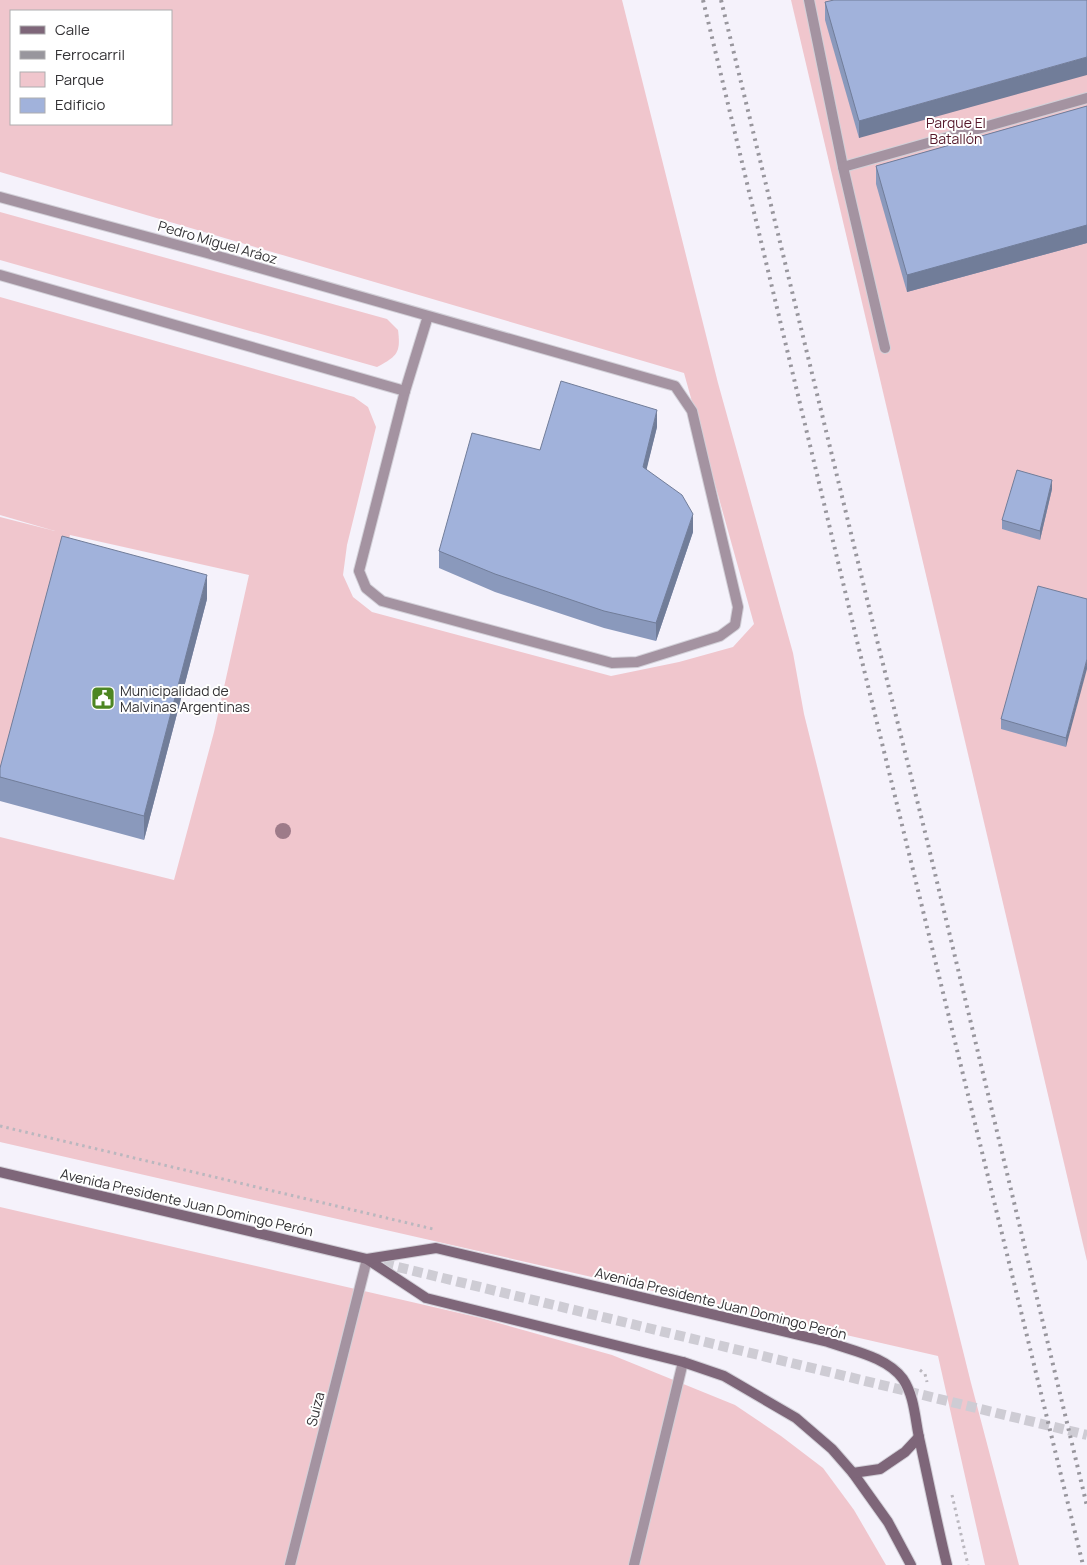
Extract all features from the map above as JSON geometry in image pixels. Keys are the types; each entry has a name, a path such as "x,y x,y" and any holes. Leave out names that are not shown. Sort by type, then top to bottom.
{"main road":[{"name":"Avenida Presidente Juan Domingo Perón","path":"0,1172 367,1259 426,1298 683,1362 724,1376 796,1418 832,1449 853,1473 888,1522 911,1565"},
{"name":"Avenida Presidente Juan Domingo Perón","path":"367,1259 436,1248 828,1342 877,1359 903,1380 914,1405 919,1437 947,1565"},
{"path":"853,1473 880,1468 905,1452 919,1437"}],"street":[{"path":"810,0 843,168 885,348"},
{"path":"843,168 1087,98"},
{"name":"Pedro Miguel Aráoz","path":"0,197 207,252 675,386 692,410 738,607 735,625 720,636 637,662 612,663 382,601 366,588 359,571 405,391 428,316"},
{"path":"0,275 405,391"},
{"name":"Suiza","path":"290,1565 367,1259"},
{"path":"634,1565 683,1362"}],"green space":[{"path":"0,0 622,0 718,383 793,653 804,714 971,1383 1019,1565 985,1565 938,1356 0,1142 0,837 174,880 214,732 249,575 70,535 0,790 0,517 55,531 0,515 0,297 354,397 368,407 376,427 347,545 343,575 353,597 372,612 611,676 679,662 733,647 754,624 684,373 0,172"},
{"name":"Parque El Batallón","path":"791,0 1087,0 1087,1261"},
{"path":"0,212 387,319 398,330 398,349 393,357 377,367 0,260"},
{"path":"0,1207 481,1318 612,1355 735,1405 781,1436 823,1468 854,1510 886,1565 0,1565"}],"building":[{"path":"834,0 1087,0 1087,57 859,121 825,2"},
{"path":"1087,106 1087,225 907,275 876,166"},
{"path":"561,381 657,410 643,467 682,495 693,514 656,623 604,611 495,574 439,551 472,433 540,450"},
{"path":"1017,470 1052,480 1040,531 1002,520"},
{"name":"Municipalidad de Malvinas Argentinas","path":"62,536 207,575 144,816 0,777 0,768"},
{"path":"1038,586 1087,599 1087,659 1066,738 1001,719"}],"tunnel":[{"path":"369,1260 1087,1435"}],"railway":[{"path":"703,0 858,645 1083,1565"},
{"path":"721,0 926,836 1087,1506"}],"place":[{"name":"Municipalidad de Malvinas Argentinas","path":"103,698"}]}
